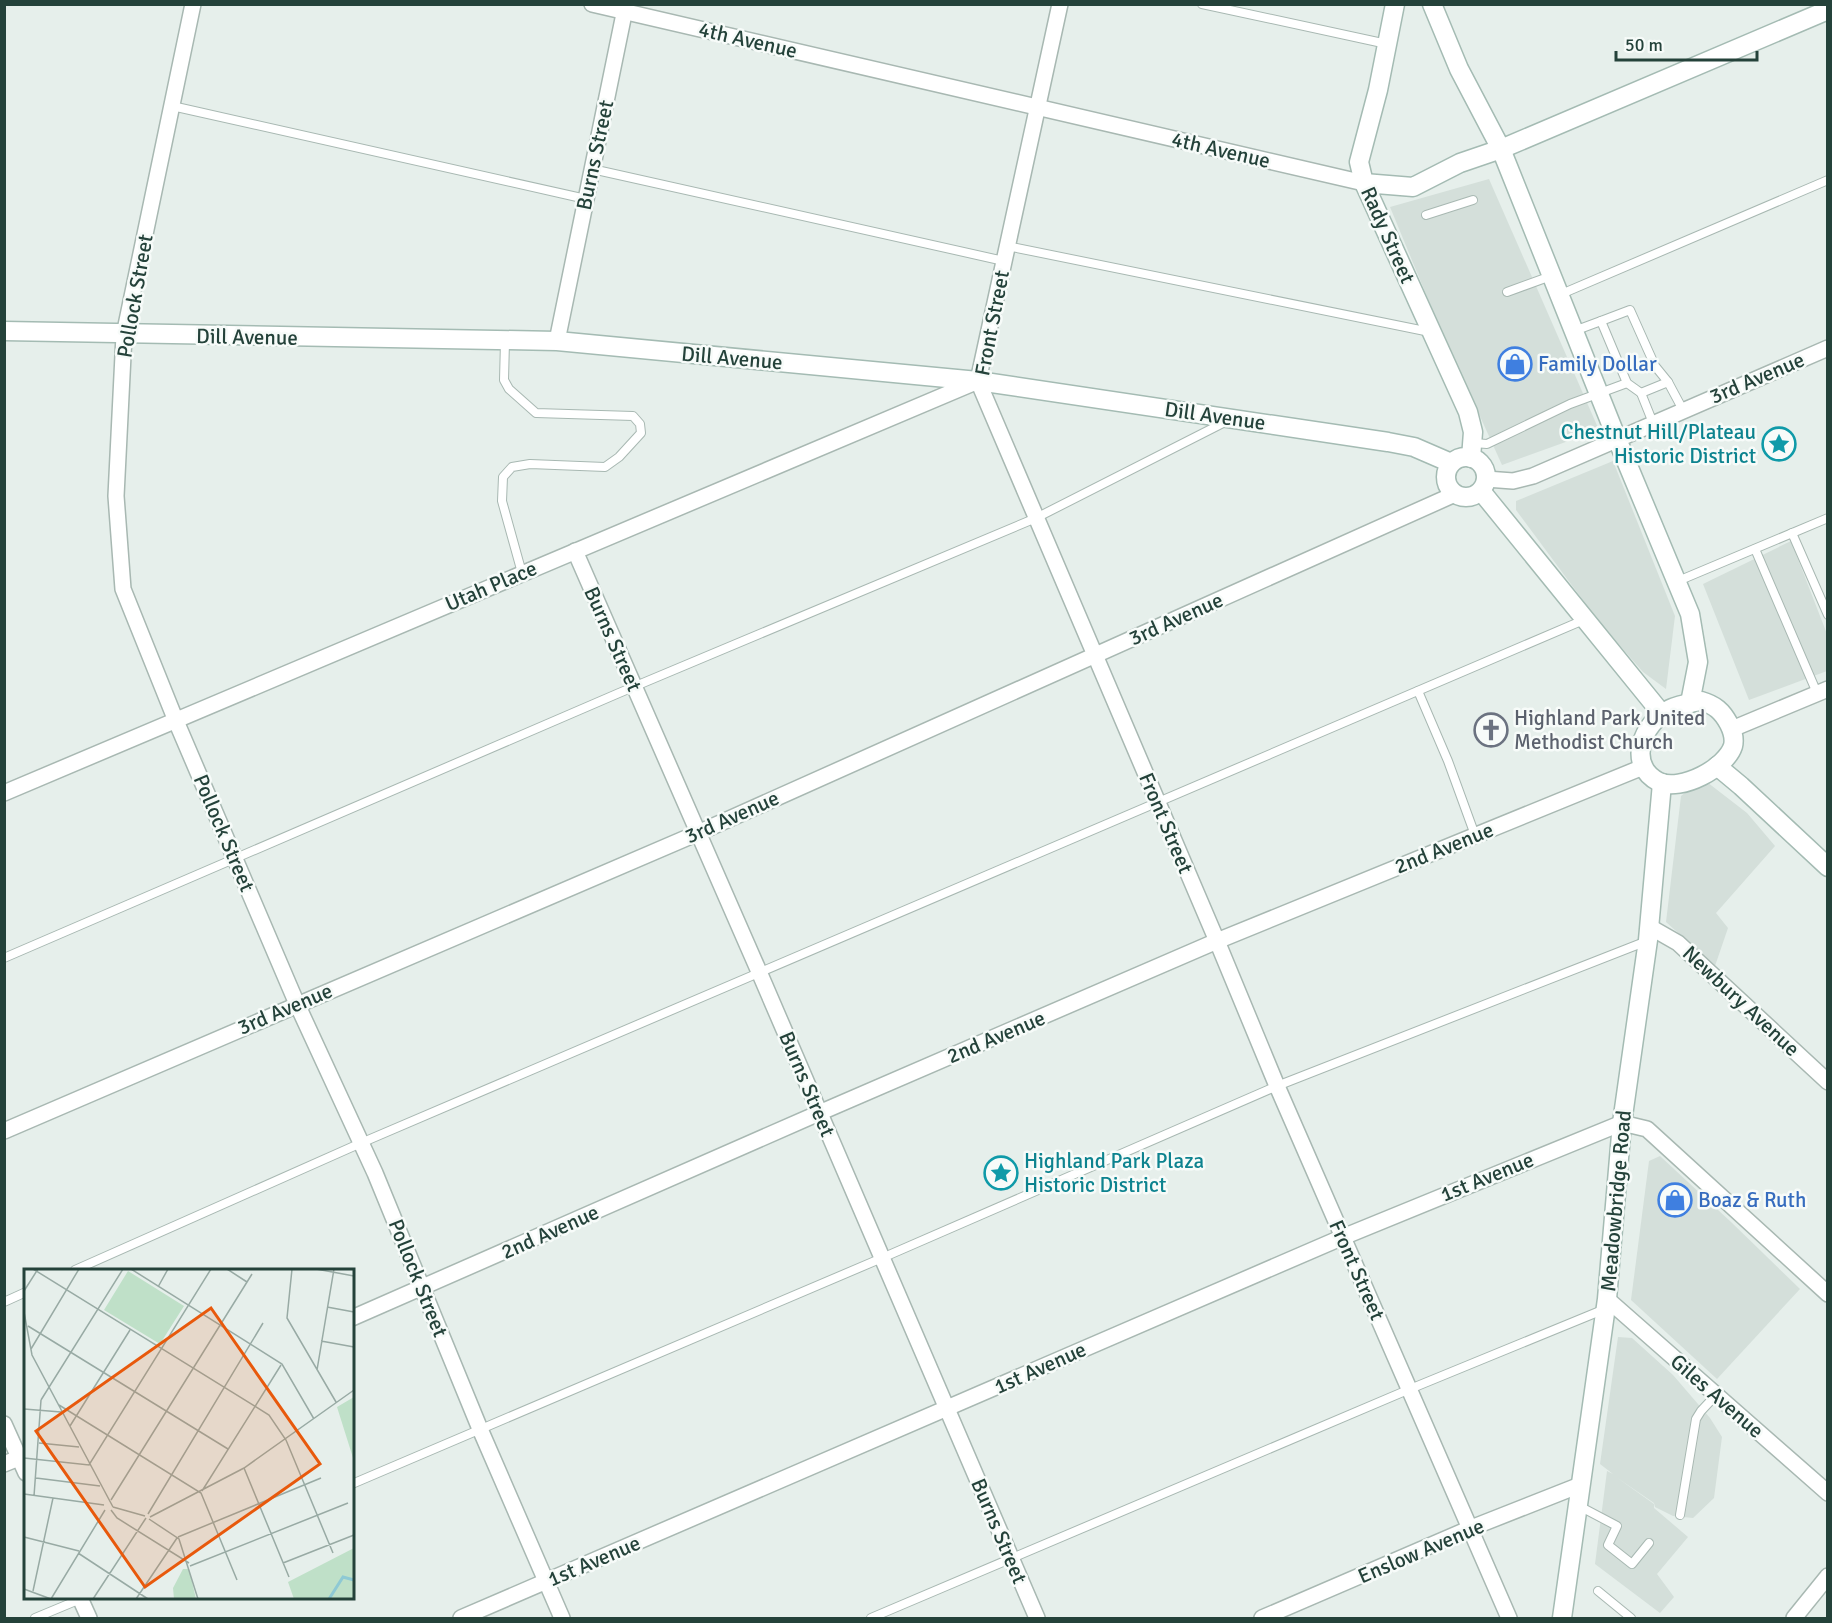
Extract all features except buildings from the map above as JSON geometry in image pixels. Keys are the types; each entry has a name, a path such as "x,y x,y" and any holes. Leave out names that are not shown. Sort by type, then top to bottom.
{"main road":[{"name":"Rady Street","path":"1395,4 1378,90 1359,162 1364,183 1468,412 1473,432 1472,450"},
{"path":"1435,7 1459,69 1501,149 1690,614 1698,662 1690,703"},
{"name":"4th Avenue","path":"1364,183 1413,187 1460,164 1501,149 1827,10"},
{"name":"Dill Avenue","path":"4,331 124,335 557,341 978,381 1388,442 1414,447 1451,463"},
{"path":"1483,485 1468,497 1455,494 1447,483 1446,476 1451,463 1472,450 1482,465 1483,485 1662,714"},
{"path":"1701,701 1713,705 1723,714 1734,738 1733,746 1728,755 1706,774 1689,781 1662,783 1650,776 1643,767 1640,749 1645,734 1654,720 1662,714 1690,703 1701,701"},
{"path":"1717,766 1827,867"},
{"name":"Meadowbridge Road","path":"1562,1618 1606,1304 1622,1123 1649,934 1662,783"}],"street":[{"name":"Pollock Street","path":"193,4 124,335 116,496 123,589 176,721 297,1004 361,1143 480,1429 562,1618"},
{"name":"4th Avenue","path":"592,4 626,8 1364,183"},
{"name":"Front Street","path":"1060,4 978,381 1277,1086 1509,1618"},
{"name":"Burns Street","path":"557,341 626,8"},
{"name":"3rd Avenue","path":"1483,485 1533,476 1827,348"},
{"name":"Utah Place","path":"4,793 978,381"},
{"name":"3rd Avenue","path":"4,1131 698,833 1455,494"},
{"name":"Burns Street","path":"575,551 1037,1618"},
{"path":"1731,729 1822,691"},
{"name":"2nd Avenue","path":"354,1317 1217,941 1643,767"},
{"name":"Newbury Avenue","path":"1649,934 1678,943 1827,1082"},
{"path":"1622,1123 1647,1129 1827,1294"},
{"name":"1st Avenue","path":"461,1618 1343,1237 1622,1123"},
{"name":"Giles Avenue","path":"1606,1304 1716,1395 1827,1493"},
{"path":"4,1424 16,1459"},
{"name":"Enslow Avenue","path":"1262,1618 1471,1528 1580,1485"},
{"path":"1794,1618 1827,1576"},
{"path":"81,1599 89,1618"}],"lane":[{"path":"1202,4 1387,44"},
{"path":"172,106 586,199"},
{"path":"592,169 1005,254 1431,332"},
{"path":"1559,296 1827,180"},
{"path":"1425,215 1473,200"},
{"path":"1507,292 1551,276"},
{"path":"1574,331 1630,310 1655,366 1668,382 1683,410"},
{"path":"1601,321 1627,383 1641,393 1653,423"},
{"path":"506,340 504,380 509,389 536,413 633,416 640,424 641,434 619,457 605,467 530,464 512,467 503,477 502,501 522,573"},
{"path":"1641,393 1668,382"},
{"path":"1472,450 1570,404 1627,383"},
{"path":"4,958 634,687 1036,518 1232,419"},
{"path":"1676,582 1827,518"},
{"path":"1792,533 1827,615"},
{"path":"1755,549 1822,691"},
{"path":"77,1269 361,1143 1586,619"},
{"path":"1418,691 1448,760 1475,835"},
{"path":"354,1483 882,1258 1277,1086 1649,934"},
{"path":"4,1302 24,1293"},
{"path":"871,1618 1606,1304"},
{"path":"1680,1515 1696,1419 1716,1395"},
{"path":"1578,1505 1617,1526 1608,1545 1632,1564 1649,1543"},
{"path":"1599,1591 1631,1618"},
{"path":"35,1618 79,1599"}],"shaded area":[{"path":"1489,179 1599,430 1502,465 1437,321 1390,207"},
{"path":"1613,461 1675,616 1666,689 1643,672 1599,622 1516,510 1516,501"},
{"path":"1791,541 1827,634 1827,671 1749,700 1703,584"},
{"path":"1703,779 1747,813 1775,846 1716,913 1728,928 1715,966 1666,922 1681,796"},
{"path":"1660,1156 1800,1289 1717,1379 1631,1300 1649,1161"},
{"path":"1618,1337 1632,1338 1673,1375 1710,1418 1722,1437 1714,1498 1693,1518 1673,1516 1655,1507 1654,1503 1616,1477 1654,1504 1654,1508 1688,1537 1657,1574 1674,1597 1660,1613 1595,1564 1607,1471 1613,1474 1600,1464"}],"place":[{"name":"Family Dollar","path":"1515,364"},
{"name":"Chestnut Hill/Plateau Historic District","path":"1779,444"},
{"name":"Highland Park United Methodist Church","path":"1491,730"},
{"name":"Highland Park Plaza Historic District","path":"1001,1173"},
{"name":"Boaz & Ruth","path":"1675,1200"}]}
